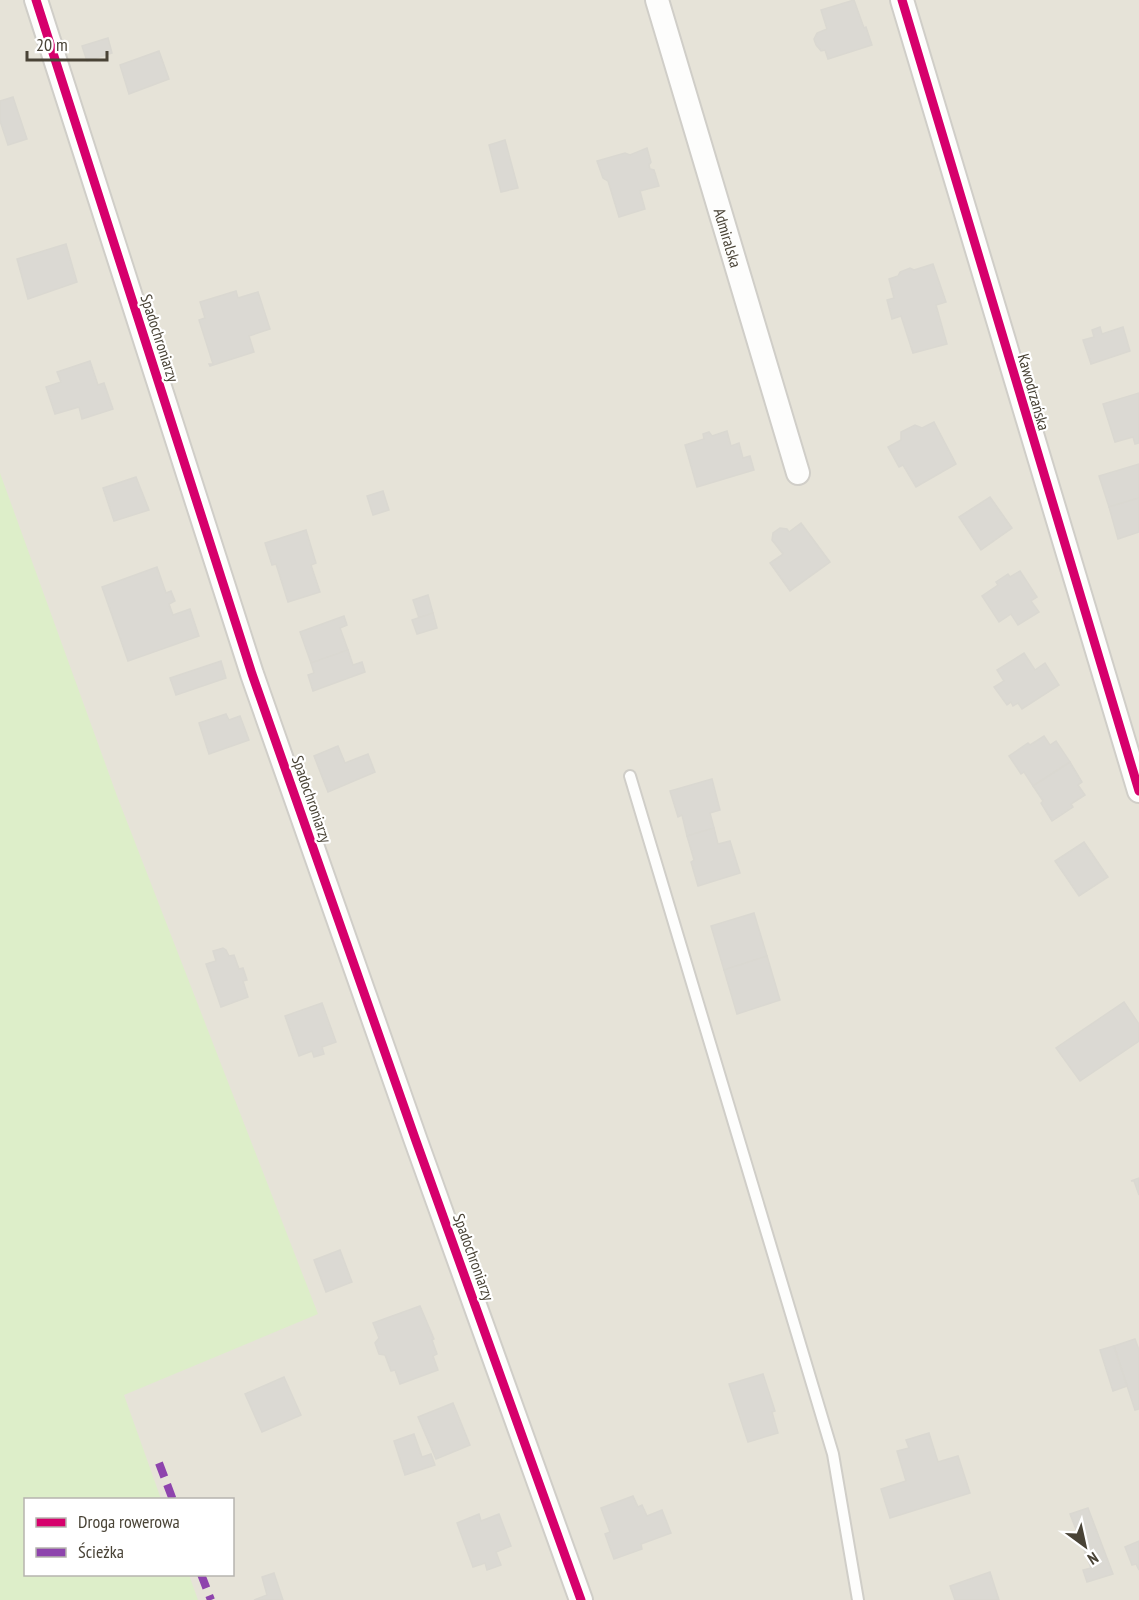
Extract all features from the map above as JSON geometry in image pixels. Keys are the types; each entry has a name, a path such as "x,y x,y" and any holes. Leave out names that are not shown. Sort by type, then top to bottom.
{"street":[{"name":"Spadochroniarzy","path":"36,0 252,674 416,1141 581,1600"},
{"name":"Admiralska","path":"657,0 798,473"},
{"name":"Kawodrzańska","path":"902,0 1139,792"}],"lane":[{"path":"630,776 833,1454 858,1600"}],"shaded area":[{"path":"0,0 1139,0 1139,1600 0,1600"}],"green space":[{"path":"0,473 117,796 318,1314 124,1395 161,1498 24,1498 24,1576 189,1576 198,1600 0,1600"}],"building":[{"path":"854,0 872,45 828,59 825,50 821,51 814,39 817,33 827,29 821,10"},
{"path":"108,38 112,53 87,61 82,46"},
{"path":"159,51 169,79 129,94 120,65"},
{"path":"13,97 27,139 8,145 0,121 0,101"},
{"path":"505,140 518,188 501,192 489,145"},
{"path":"647,148 651,162 650,169 654,170 659,186 640,191 645,209 619,217 608,181 603,178 597,161 625,153 630,155"},
{"path":"66,244 77,282 28,299 17,259"},
{"path":"933,264 946,302 936,305 947,344 913,353 901,316 892,319 887,300 894,298 889,279 910,268 914,270"},
{"path":"236,291 238,298 258,292 270,329 249,336 254,352 210,366 209,364 213,364 199,320 205,318 200,302"},
{"path":"1100,327 1102,334 1123,327 1130,351 1091,364 1083,340 1094,337 1092,330"},
{"path":"90,361 98,385 104,383 113,409 82,419 79,407 55,414 46,387 61,382 57,372"},
{"path":"1139,393 1139,443 1135,444 1133,437 1115,442 1103,404"},
{"path":"934,422 956,464 916,487 903,465 899,467 888,447 901,440 901,432 915,425 922,428"},
{"path":"727,431 731,446 739,443 743,458 750,456 754,470 697,487 685,445 704,439 703,434 709,432 712,436"},
{"path":"1139,464 1139,498 1109,507 1099,476"},
{"path":"136,477 149,510 114,521 103,488"},
{"path":"383,491 389,510 373,515 367,496"},
{"path":"990,497 1012,528 981,550 959,517"},
{"path":"1139,498 1139,532 1118,539 1109,507"},
{"path":"801,523 830,562 790,591 770,563 783,554 772,540 773,533 780,528 787,529 789,532"},
{"path":"306,530 316,563 311,565 320,592 288,602 276,564 272,565 265,543"},
{"path":"157,567 166,593 171,591 175,601 169,604 173,615 190,609 199,636 128,661 102,587"},
{"path":"1020,571 1037,597 1031,601 1039,612 1018,625 1011,614 999,622 982,596 998,585 996,582 1008,574 1010,577"},
{"path":"428,595 433,613 419,618 413,600"},
{"path":"433,613 437,628 417,634 412,620"},
{"path":"344,616 347,625 340,628 348,650 311,663 300,632"},
{"path":"348,650 353,665 362,662 365,672 313,691 308,675 314,673 311,663"},
{"path":"1024,653 1035,670 1045,663 1059,685 1022,709 1018,703 1013,706 1011,702 1007,705 994,687 1004,681 997,670"},
{"path":"221,661 226,678 176,695 170,678"},
{"path":"226,714 229,720 240,716 249,740 209,754 199,723"},
{"path":"1044,736 1050,745 1056,741 1070,762 1033,786 1024,772 1021,774 1009,756 1028,743 1030,745"},
{"path":"338,746 345,763 368,754 375,772 328,792 314,756"},
{"path":"1070,762 1082,782 1078,785 1085,795 1071,804 1073,807 1052,821 1033,786"},
{"path":"712,779 720,810 710,813 714,828 687,836 682,815 678,817 670,791"},
{"path":"714,828 718,844 730,841 740,873 698,886 687,836"},
{"path":"1084,842 1108,877 1079,896 1055,861"},
{"path":"754,913 767,956 724,970 711,926"},
{"path":"223,948 229,956 234,955 239,969 243,968 247,980 243,981 248,997 221,1007 206,964 216,961 213,951"},
{"path":"767,956 780,1000 737,1014 724,970"},
{"path":"1124,1002 1139,1024 1139,1041 1080,1081 1056,1048"},
{"path":"322,1003 336,1042 322,1047 324,1054 314,1057 312,1051 299,1056 285,1016"},
{"path":"1139,1178 1139,1195 1134,1181 1131,1181"},
{"path":"340,1250 352,1282 326,1292 314,1260"},
{"path":"420,1306 434,1339 432,1340 437,1354 433,1356 438,1370 400,1384 395,1370 391,1371 385,1355 379,1354 375,1343 379,1338 373,1323"},
{"path":"1135,1339 1139,1350 1139,1409 1135,1410 1114,1346"},
{"path":"1114,1346 1127,1386 1113,1391 1100,1350"},
{"path":"763,1374 775,1411 772,1412 778,1433 748,1442 729,1384"},
{"path":"284,1377 301,1415 262,1432 245,1394"},
{"path":"453,1403 470,1445 436,1459 418,1417"},
{"path":"929,1433 938,1462 958,1456 970,1493 890,1518 881,1489 906,1481 897,1451 909,1448 906,1440"},
{"path":"414,1434 422,1457 431,1454 435,1465 405,1475 394,1441"},
{"path":"633,1496 638,1507 642,1505 647,1516 662,1510 671,1533 641,1544 642,1549 614,1559 605,1534 610,1532 601,1508"},
{"path":"1088,1508 1113,1574 1087,1582 1083,1570 1091,1568 1070,1514"},
{"path":"479,1514 481,1521 499,1514 511,1546 496,1552 501,1565 487,1570 485,1563 473,1567 457,1523"},
{"path":"1139,1541 1139,1570 1136,1564 1132,1565 1125,1547"},
{"path":"990,1572 999,1600 955,1600 950,1586"},
{"path":"274,1573 283,1600 254,1600 267,1595 262,1577"}],"marked path":[{"path":"159,1463 172,1498"},
{"path":"202,1576 211,1600"}],"cycle path":[{"path":"36,0 252,674 416,1141 581,1600"},
{"path":"902,0 1139,791"}]}
